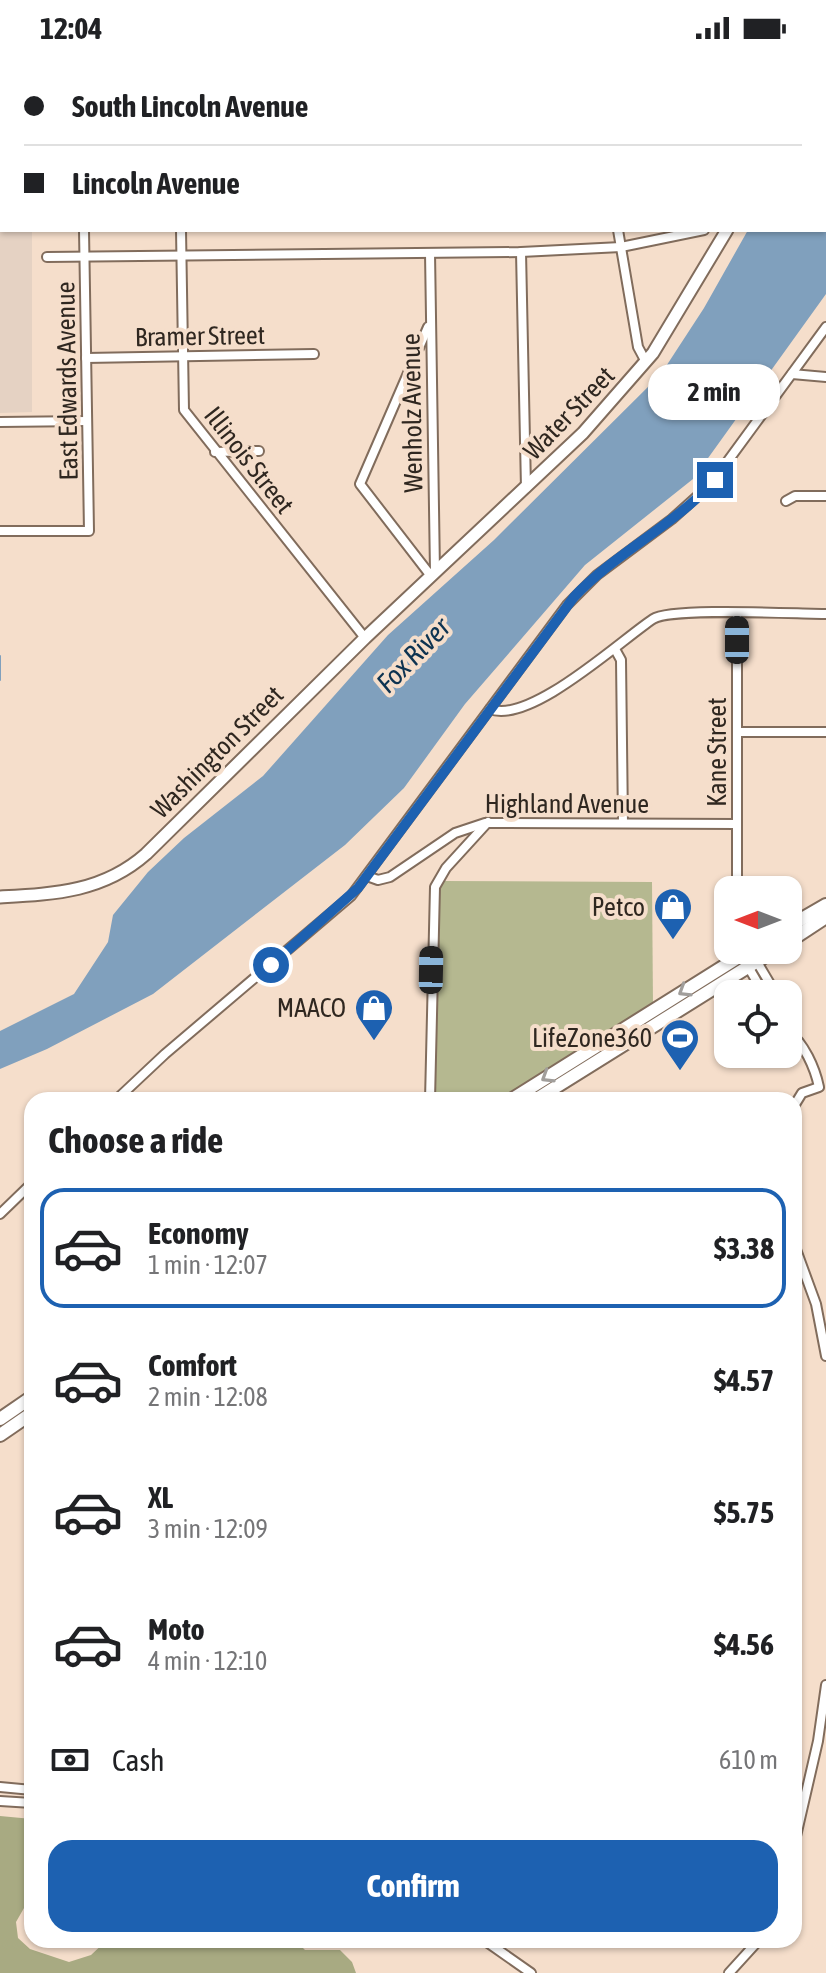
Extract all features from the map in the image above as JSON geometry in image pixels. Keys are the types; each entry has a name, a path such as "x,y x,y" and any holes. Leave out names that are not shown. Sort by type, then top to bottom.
{"main road":[{"path":"802,919 826,905"},
{"path":"802,933 826,917"},
{"path":"546,1092 727,964"},
{"path":"525,1092 752,965"},
{"path":"0,1419 24,1402"},
{"path":"0,1435 24,1418"}],"street":[{"name":"East Edwards Avenue","path":"0,531 89,531 84,232"},
{"name":"Illinois Street","path":"181,232 184,410 365,638"},
{"path":"618,232 638,347 646,362"},
{"path":"47,257 181,258 521,252 621,247 694,232"},
{"path":"715,232 718,245"},
{"name":"Water Street","path":"408,597 527,489 583,433 646,362 726,232"},
{"path":"521,252 527,489"},
{"name":"Wenholz Avenue","path":"430,253 433,574"},
{"path":"430,323 360,486 433,574"},
{"path":"125,1092 165,1054 335,911 367,876 584,586 711,484 826,327"},
{"name":"Bramer Street","path":"86,358 314,354"},
{"path":"792,374 826,377"},
{"path":"0,422 87,421"},
{"path":"215,452 259,451"},
{"path":"786,501 795,496 826,496"},
{"name":"Washington Street","path":"0,897 93,886 137,862 408,597"},
{"name":"Kane Street","path":"737,614 737,876"},
{"path":"490,709 503,711 544,697 616,651 659,616 826,614"},
{"path":"616,651 621,660 623,823"},
{"path":"737,732 826,732"},
{"path":"430,1092 434,891 446,868 488,822"},
{"name":"Highland Avenue","path":"367,876 376,880 390,877 455,833 488,822 737,824"},
{"path":"752,965 758,980"},
{"path":"752,965 764,980"},
{"path":"802,1050 815,1071 819,1087 802,1093"},
{"path":"0,1214 24,1191"},
{"path":"802,1264 822,1315 826,1356"},
{"path":"802,1816 822,1742 826,1685"},
{"path":"0,1787 24,1789"},
{"path":"0,1801 24,1802"},
{"path":"495,1948 531,1973"},
{"path":"729,1973 752,1948"}],"shaded area":[{"path":"0,232 32,232 32,412 0,413"}],"green space":[{"path":"442,881 652,882 653,1006 513,1092 435,1092 438,898"},
{"path":"0,1816 24,1818 24,1908 16,1922 18,1938 24,1948 69,1962 91,1955 98,1948 340,1950 352,1962 356,1973 0,1973"}],"water":[{"name":"Fox River","path":"747,232 826,232 826,294 693,479 585,565 465,704 404,788 345,845 153,994 47,1049 0,1069 0,1031 74,994 108,942 113,915 148,872 184,838 263,776 388,635 494,540 661,374 704,308"}],"waterway":[{"path":"0,656 0,680"}],"place":[{"name":"Petco","path":"673,941"},
{"name":"MAACO","path":"374,1042"},
{"name":"LifeZone360","path":"680,1072"}],"route":[{"path":"271,965 358,888 544,634 584,586 683,510 715,480"}]}
